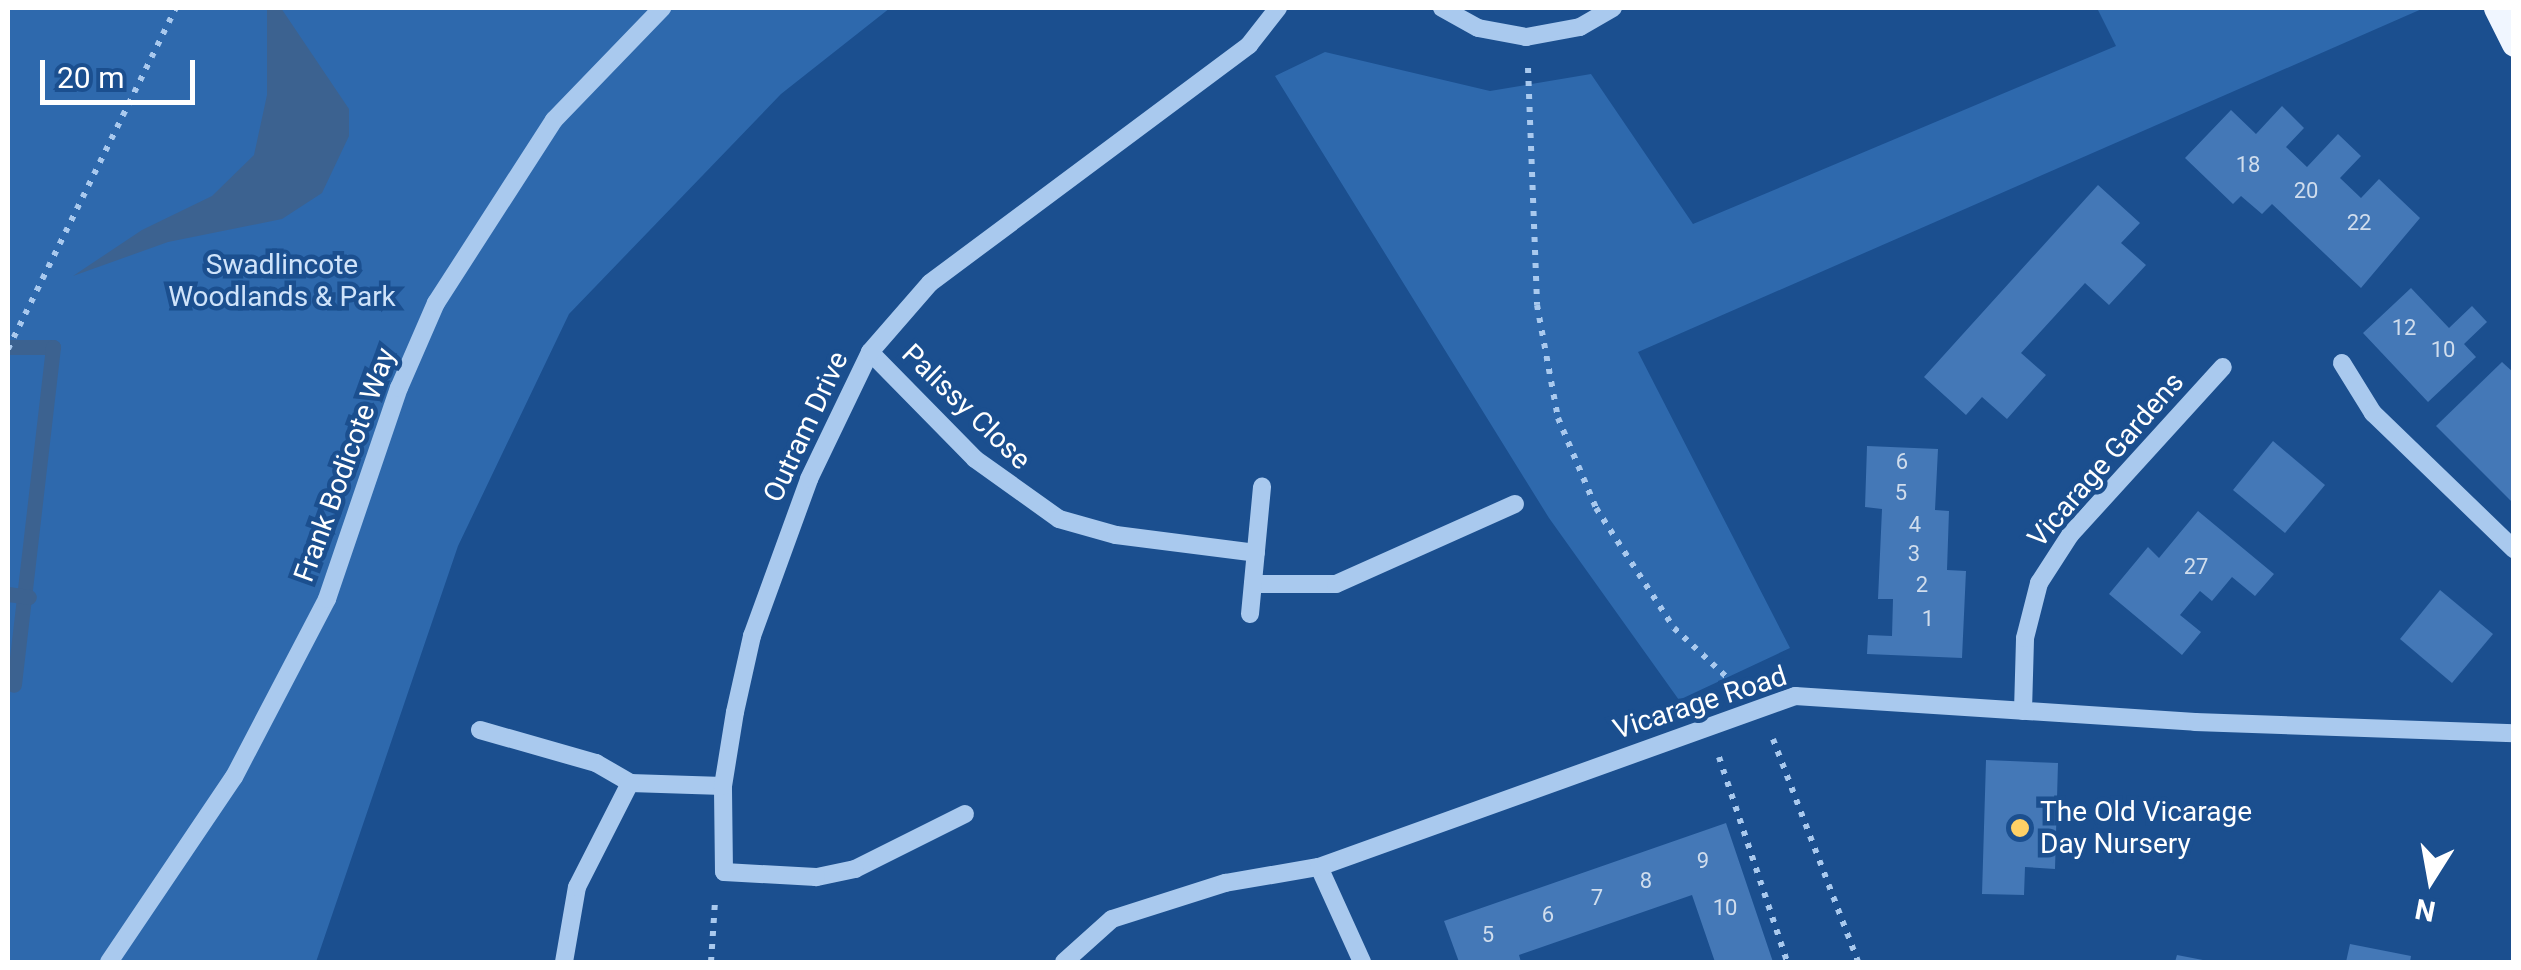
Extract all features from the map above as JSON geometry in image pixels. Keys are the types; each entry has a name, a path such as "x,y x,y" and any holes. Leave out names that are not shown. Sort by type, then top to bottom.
{"main road":[{"path":"2496,8 2514,44"}],"street":[{"name":"Frank Bodicote Way","path":"109,962 234,777 328,598 399,388 445,286 554,120 662,8"},
{"name":"Outram Drive","path":"724,872 724,786 748,655 808,479 870,352 930,283 1249,46 1278,8"},
{"path":"1442,8 1490,32 1526,37 1580,27 1613,8"},
{"name":"Palissy Close","path":"870,352 975,460 1058,519 1116,535 1256,553"},
{"path":"2342,363 2373,413 2514,550"},
{"name":"Vicarage Gardens","path":"2023,711 2025,638 2039,583 2070,535 2224,367"},
{"path":"1250,614 1262,487"},
{"path":"1253,584 1336,584 1515,504"},
{"name":"Vicarage Road","path":"1064,962 1112,919 1226,883 1319,866 1794,696 2023,711 2514,733"},
{"path":"480,730 596,763 630,783 724,786"},
{"path":"564,962 577,887 630,783"},
{"path":"724,872 816,877 855,869 964,814"},
{"path":"1319,866 1362,962"}],"path":[{"path":"8,348 176,8"},
{"path":"1526,37 1537,172 1537,305 1558,418 1596,508 1674,628 1761,708 1858,962"},
{"path":"1710,726 1788,962"},
{"path":"711,962 710,914 724,872"}],"green space":[{"name":"Swadlincote Woodlands & Park","path":"8,8 890,8 781,94 569,314 458,546 316,962 8,962"},
{"path":"2097,8 2424,8 1638,352 1790,648 1679,700 1549,518 1275,76 1325,52 1490,91 1591,74 1693,224 2116,46"}],"shaded area":[{"path":"267,8 281,8 349,109 349,136 322,193 282,219 168,242 73,276 142,230 212,196 254,155 267,95"}],"building":[{"path":"2282,106 2304,128 2286,147 2307,167 2338,134 2361,156 2340,178 2361,198 2379,179 2420,218 2361,288 2272,204 2262,214 2241,196 2233,204 2185,158 2231,110 2256,134"},
{"path":"2098,185 2140,223 2121,243 2146,265 2109,305 2085,283 2021,353 2046,375 2007,419 1982,397 1966,415 1924,377"},
{"path":"2411,288 2449,328 2472,306 2487,322 2464,344 2476,357 2428,402 2363,333"},
{"path":"2502,362 2514,373 2514,504 2436,426"},
{"path":"2273,441 2325,485 2285,533 2233,490"},
{"path":"1867,446 1938,449 1935,510 1949,511 1947,570 1966,571 1962,658 1867,654 1868,635 1892,636 1893,599 1878,599 1882,509 1865,507"},
{"path":"2198,511 2274,574 2255,596 2232,577 2212,601 2200,591 2180,615 2201,632 2182,655 2109,594 2148,547 2159,558"},
{"path":"2440,590 2493,634 2452,683 2400,639"},
{"name":"The Old Vicarage Day Nursery","path":"1986,760 2058,763 2055,869 2025,867 2024,895 1982,894"},
{"path":"1726,823 1773,962 1715,962 1692,895 1519,955 1521,962 1459,962 1444,921"},
{"path":"2350,944 2411,956 2410,962 2346,962"},
{"path":"2177,955 2208,961 2208,962 2175,962"}],"waterway":[{"path":"8,347 53,347 14,685"},
{"path":"8,594 29,597"}],"place":[{"name":"The Old Vicarage Day Nursery","path":"2020,828"}]}
